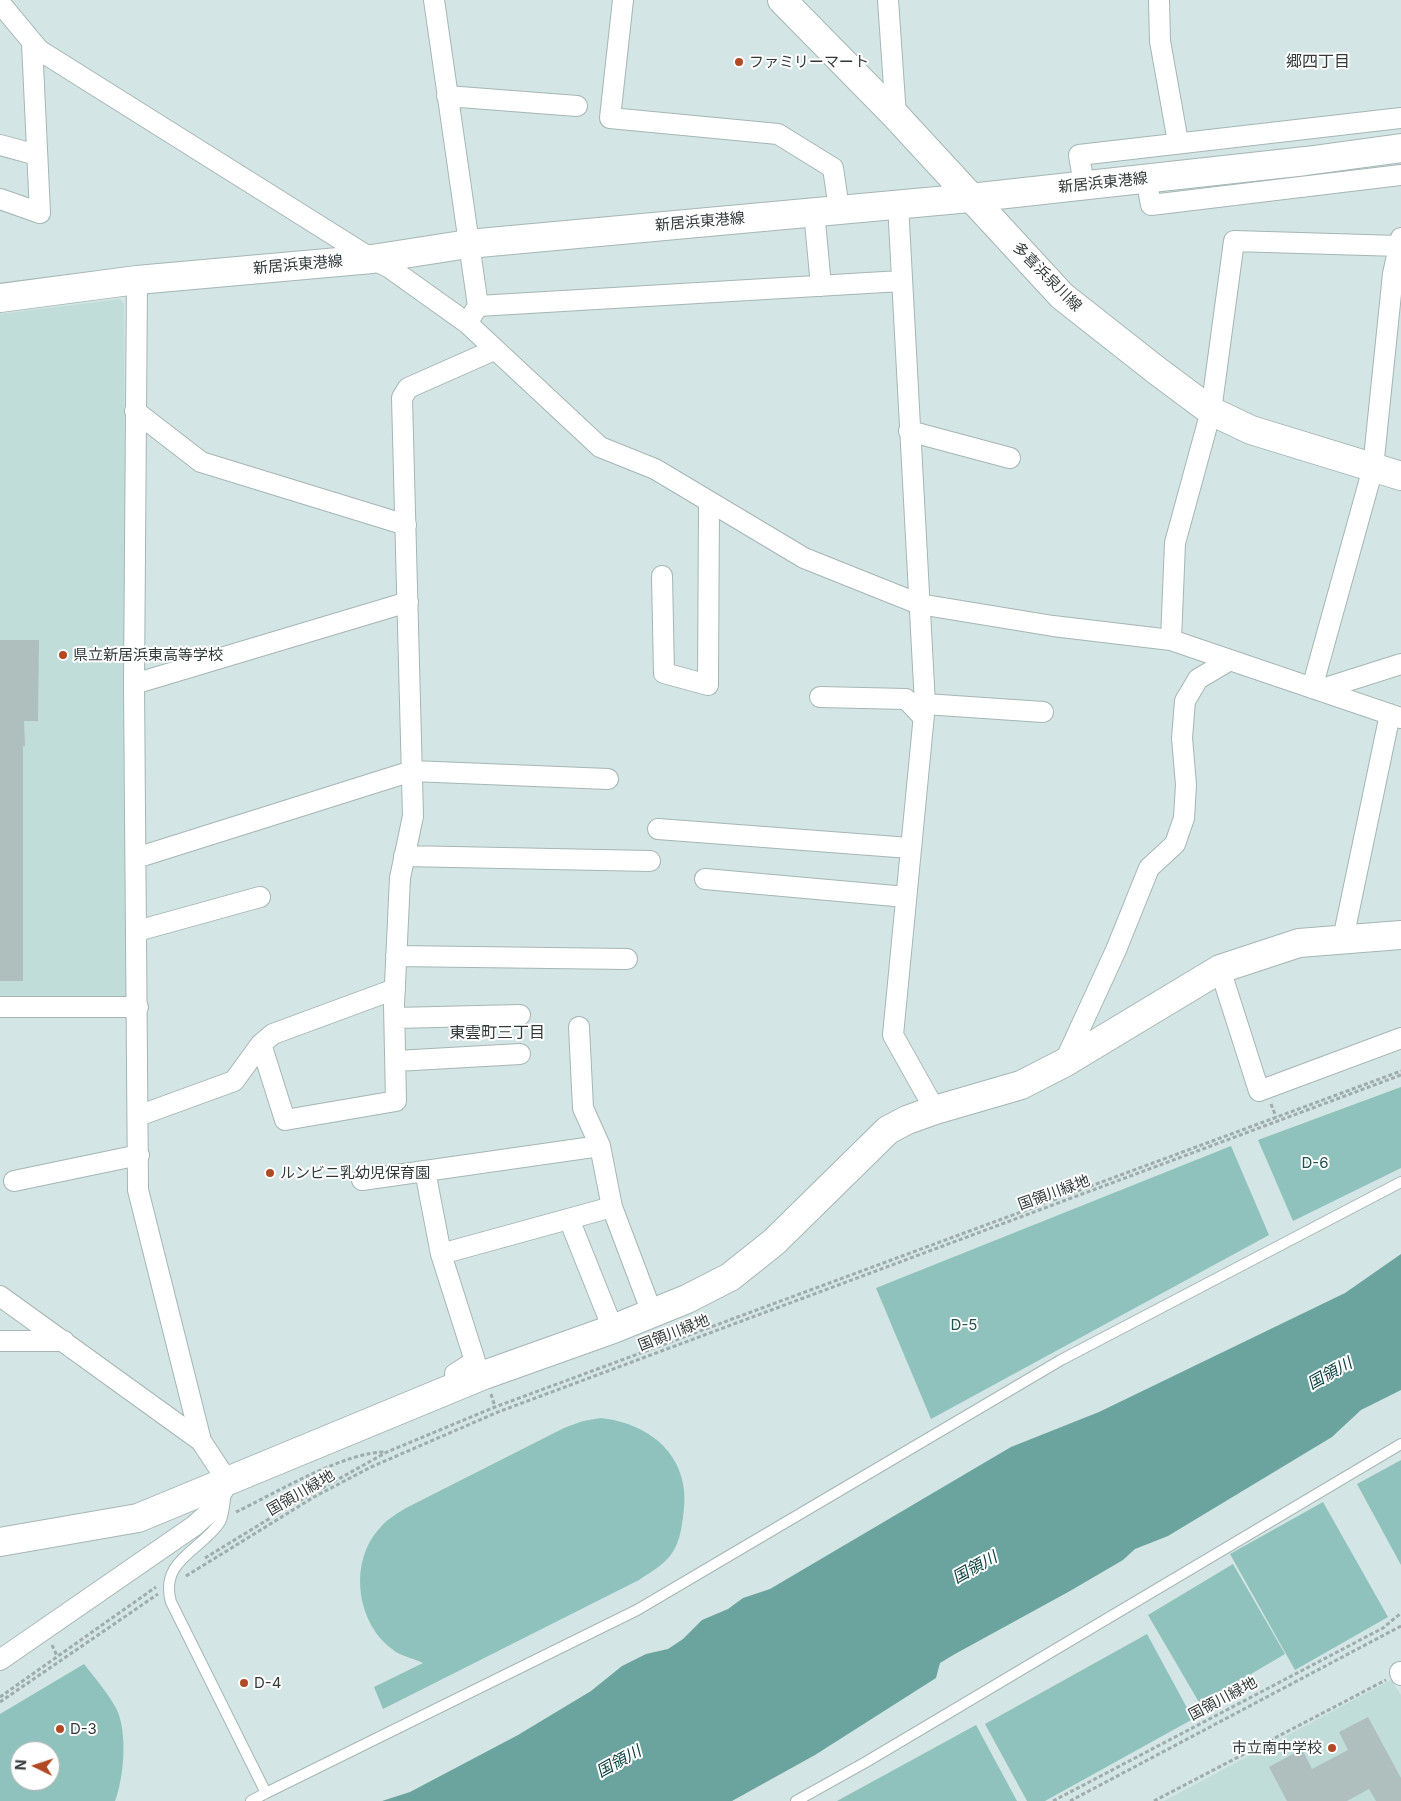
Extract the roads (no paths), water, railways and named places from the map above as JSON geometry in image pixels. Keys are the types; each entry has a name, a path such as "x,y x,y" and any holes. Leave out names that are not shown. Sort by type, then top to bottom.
{"main road":[{"name":"多喜浜泉川線","path":"782,0 896,116 1062,296 1211,411 1251,430 1401,476"},
{"name":"新居浜東港線","path":"0,298 137,280 372,259 468,244 970,198 1401,148"},
{"path":"0,1542 138,1518 456,1387 613,1329 687,1299 730,1276 774,1242 888,1130 907,1120 1021,1085 1064,1063 1220,969 1299,943 1401,935"}],"street":[{"path":"434,0 478,306 467,323"},
{"path":"623,0 610,118 778,134 833,168 827,210 821,286"},
{"path":"888,0 896,116"},
{"path":"1159,0 1160,41 1178,142"},
{"path":"0,3 32,43 47,56 372,259 390,268 467,323 600,447 655,469 804,558 919,604 1053,626 1171,640 1395,716 1343,939"},
{"path":"0,199 40,213 32,43"},
{"path":"448,96 577,106"},
{"path":"1084,185 1080,155 1178,142 1401,118"},
{"path":"0,145 37,155"},
{"path":"1146,178 1152,205 1401,175"},
{"path":"898,204 924,710 893,1035 935,1110"},
{"path":"1171,640 1175,543 1211,411 1234,241 1400,242 1393,274 1373,468 1316,689"},
{"path":"137,280 134,411 134,684 138,1190 200,1441"},
{"path":"478,306 901,281"},
{"path":"261,1044 285,1120 396,1101 395,989 400,878 413,816 402,398 408,388 494,350"},
{"path":"134,411 201,462 406,525"},
{"path":"909,431 1010,458"},
{"path":"662,576 664,673 708,685 709,502"},
{"path":"134,684 408,602"},
{"path":"1064,1063 1116,950 1150,868 1175,844 1184,818 1186,785 1182,738 1185,701 1198,679 1230,660"},
{"path":"1316,689 1401,664"},
{"path":"820,697 906,700 924,710 1043,712"},
{"path":"136,858 412,771 608,779"},
{"path":"658,829 910,848"},
{"path":"404,856 650,861"},
{"path":"704,879 906,897"},
{"path":"137,931 260,897"},
{"path":"396,956 628,959"},
{"path":"1220,969 1259,1091 1401,1038"},
{"path":"138,1116 234,1081 261,1044 273,1034 395,989"},
{"path":"0,1008 138,1007"},
{"path":"395,1018 520,1015"},
{"path":"579,1027 583,1108 600,1146 612,1207 652,1312"},
{"path":"396,1061 520,1054"},
{"path":"362,1180 600,1146"},
{"path":"14,1182 139,1155"},
{"path":"426,1171 441,1254 475,1361 455,1374 456,1387"},
{"path":"441,1254 612,1207"},
{"path":"569,1219 613,1329"},
{"path":"0,1296 200,1441 228,1482 211,1511 194,1526 0,1660"},
{"path":"0,1341 64,1341"}],"lane":[{"path":"251,1801 636,1610 1060,1360 1401,1182"},
{"path":"796,1801 866,1762 1159,1586 1401,1444"},
{"path":"228,1482 220,1522 174,1567 170,1584 171,1602 266,1792"}],"water":[{"name":"国領川","path":"1401,1254 1401,1390 1361,1410 1332,1437 1168,1536 1135,1549 1123,1560 1070,1591 940,1663 936,1678 815,1755 732,1801 382,1801 410,1792 518,1735 591,1691 622,1666 646,1654 668,1649 683,1639 702,1620 728,1609 743,1598 770,1589 1011,1447 1099,1412 1345,1293"}],"place":[{"name":"ファミリーマート","path":"739,62"},
{"name":"県立新居浜東高等学校","path":"63,655"},
{"name":"ルンビニ乳幼児保育園","path":"270,1173"},
{"name":"D-4","path":"244,1683"},
{"name":"D-3","path":"60,1729"},
{"name":"市立南中学校","path":"1332,1748"}],"district":[{"name":"郷四丁目","path":"1318,62"},
{"name":"東雲町三丁目","path":"497,1033"}],"park label":[{"name":"D-6","path":"1315,1163"},
{"name":"D-5","path":"964,1325"}]}
